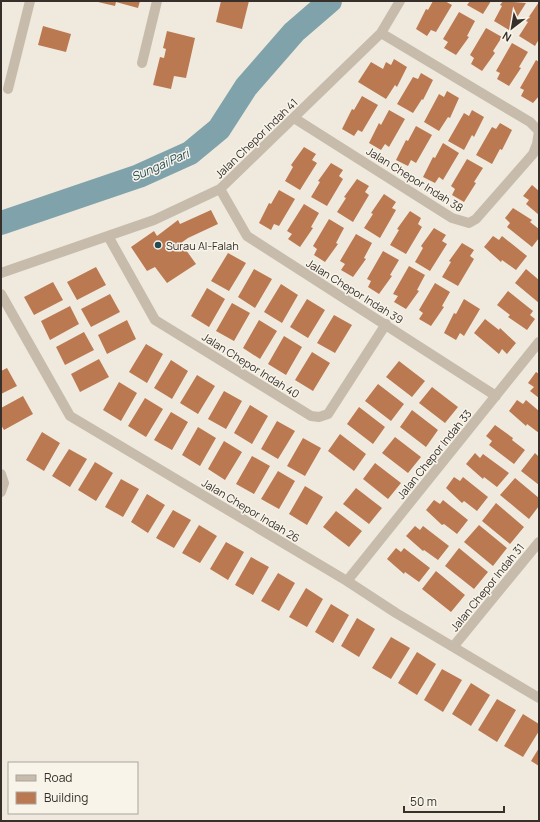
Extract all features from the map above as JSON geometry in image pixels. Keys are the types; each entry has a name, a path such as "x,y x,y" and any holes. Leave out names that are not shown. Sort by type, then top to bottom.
{"street":[{"path":"8,89 30,1"},
{"path":"142,63 157,1"},
{"name":"Jalan Chepor Indah 41","path":"1,273 154,220 220,189 381,33 400,1"},
{"name":"Jalan Chepor Indah 38","path":"294,118 452,218 469,223 476,219 533,154 537,144 538,131 530,122 381,33"},
{"name":"Jalan Chepor Indah 39","path":"220,189 247,236 496,396"},
{"name":"Jalan Chepor Indah 40","path":"108,236 155,320 311,416 319,417 328,414 386,324"},
{"name":"Jalan Chepor Indah 26","path":"1,294 70,416 347,581 453,647 539,698"},
{"name":"Jalan Chepor Indah 33","path":"347,581 539,342"},
{"path":"1,474 4,483 1,492"},
{"name":"Jalan Chepor Indah 31","path":"453,647 539,543"}],"building":[{"path":"140,1 138,8 116,2 115,6 98,2"},
{"path":"221,1 249,1 242,29 216,22"},
{"path":"433,1 445,1 452,5 436,32 431,30 427,36 416,29 426,9 428,10"},
{"path":"470,1 491,1 483,14 467,5"},
{"path":"503,1 526,3 509,30 494,21"},
{"path":"539,2 539,39 535,46 519,36 528,22 526,21"},
{"path":"459,12 475,21 467,36 469,37 456,55 444,48 448,42 443,39"},
{"path":"43,26 71,34 66,52 38,45"},
{"path":"486,28 502,37 493,51 495,53 482,71 471,64 474,58 470,55"},
{"path":"167,31 195,38 186,78 174,76 171,89 153,85 160,57 164,58 166,49 163,48"},
{"path":"512,43 528,52 519,67 521,68 509,86 497,79 500,73 496,71"},
{"path":"394,59 407,67 397,87 395,85 386,99 358,82 371,62 383,69 386,62 391,65"},
{"path":"536,60 539,62 539,96 533,103 521,96 524,90 520,88"},
{"path":"421,73 433,80 423,100 422,99 413,113 397,104 413,77 418,79"},
{"path":"447,91 459,98 450,118 448,117 439,131 424,122 439,94 444,97"},
{"path":"362,96 378,105 362,132 358,130 354,136 342,129 352,109 354,110"},
{"path":"389,110 405,119 389,147 385,144 381,150 369,143 379,123 381,125"},
{"path":"472,110 484,117 474,137 472,135 464,150 448,141 464,113 469,116"},
{"path":"500,123 512,130 502,150 500,149 492,164 476,155 492,127 496,129"},
{"path":"416,126 432,135 416,163 411,160 408,166 396,160 406,140 408,141"},
{"path":"443,143 459,153 443,180 439,177 435,183 423,177 433,157 435,158"},
{"path":"304,147 316,154 312,160 317,163 300,190 285,181 293,167 291,165"},
{"path":"467,159 483,168 474,182 476,183 464,202 452,195 455,189 451,186"},
{"path":"331,163 343,170 339,176 343,179 327,206 311,197 320,182 318,181"},
{"path":"357,179 369,186 365,192 369,195 353,222 337,212 346,198 344,197"},
{"path":"532,185 539,191 539,215 526,204 529,200 523,196"},
{"path":"279,190 295,199 279,226 274,224 271,230 259,223 269,203 271,204"},
{"path":"384,194 396,202 392,208 396,210 380,238 364,228 373,214 371,213"},
{"path":"304,204 319,213 311,227 313,228 300,247 288,239 292,234 287,231"},
{"path":"513,208 532,220 530,222 539,229 539,238 532,247 507,227 510,223 505,218"},
{"name":"Surau Al-Falah","path":"211,210 218,224 188,238 181,243 196,264 167,283 155,267 147,271 131,247 154,231 157,236 178,220 180,224"},
{"path":"410,211 421,218 418,224 422,227 406,254 390,245 399,230 397,229"},
{"path":"329,219 344,228 336,243 338,244 325,262 314,255 317,249 313,246"},
{"path":"434,228 446,235 442,241 447,244 430,271 415,262 423,248 421,246"},
{"path":"356,234 372,243 364,258 366,259 353,277 341,270 345,264 340,261"},
{"path":"493,236 499,240 502,236 527,256 516,270 502,260 501,262 484,247"},
{"path":"462,243 474,250 470,256 474,259 458,286 442,277 451,262 449,261"},
{"path":"383,251 399,260 390,275 392,276 379,294 368,287 371,281 367,279"},
{"path":"228,253 246,263 229,291 211,281"},
{"path":"409,266 425,275 417,290 419,291 406,309 394,302 398,296 393,294"},
{"path":"96,267 106,285 77,300 67,282"},
{"path":"254,269 272,279 255,308 238,297"},
{"path":"526,269 539,280 539,303 515,283"},
{"path":"53,282 63,300 34,315 24,297"},
{"path":"435,283 450,292 442,306 444,307 431,326 419,319 423,313 419,310"},
{"path":"281,284 298,295 282,323 264,312"},
{"path":"207,288 225,299 209,327 191,316"},
{"path":"508,291 533,311 530,315 535,319 527,330 508,317 510,315 497,305"},
{"path":"110,294 120,312 91,327 81,309"},
{"path":"307,299 325,310 308,338 290,327"},
{"path":"464,299 480,309 464,336 460,333 456,340 444,333 454,313 456,314"},
{"path":"232,303 250,313 234,341 216,331"},
{"path":"70,306 79,324 50,340 41,321"},
{"path":"334,315 352,325 335,353 317,343"},
{"path":"485,319 499,330 500,328 516,343 507,354 502,349 499,354 474,333"},
{"path":"127,320 136,339 107,354 98,335"},
{"path":"259,320 277,331 260,359 243,348"},
{"path":"84,332 94,350 65,365 56,347"},
{"path":"284,336 302,347 286,375 268,364"},
{"path":"146,344 163,354 147,383 129,372"},
{"path":"312,352 330,363 313,391 295,380"},
{"path":"99,359 109,377 80,392 71,374"},
{"path":"171,360 188,371 172,399 154,388"},
{"path":"399,361 425,381 412,397 386,377"},
{"path":"7,368 17,386 1,394 1,371"},
{"path":"536,372 539,374 539,398 530,391 534,387 528,383"},
{"path":"197,375 215,386 198,414 180,403"},
{"path":"119,382 137,393 121,421 103,410"},
{"path":"378,384 404,404 391,421 365,401"},
{"path":"432,387 458,407 445,423 419,403"},
{"path":"224,391 242,401 226,429 208,419"},
{"path":"23,396 33,414 4,430 1,425 1,408"},
{"path":"145,398 163,409 146,437 128,426"},
{"path":"517,400 523,404 526,400 539,411 539,433 527,424 526,426 509,411"},
{"path":"250,405 268,416 252,444 234,433"},
{"path":"359,407 385,427 373,444 347,424"},
{"path":"412,410 438,430 426,447 400,427"},
{"path":"171,412 188,422 172,450 154,440"},
{"path":"277,421 295,431 278,459 261,449"},
{"path":"495,425 513,438 512,440 525,450 514,464 489,445 492,441 486,436"},
{"path":"198,427 216,438 200,466 182,455"},
{"path":"42,432 60,443 44,471 26,460"},
{"path":"340,434 366,454 354,471 328,451"},
{"path":"395,437 421,457 408,473 382,453"},
{"path":"303,438 321,448 305,476 287,466"},
{"path":"224,441 242,452 225,480 208,469"},
{"path":"69,449 87,459 70,487 52,476"},
{"path":"475,453 480,458 483,454 509,473 497,487 484,477 483,479 466,464"},
{"path":"535,453 539,457 539,485 521,471"},
{"path":"252,456 270,466 254,494 236,484"},
{"path":"95,462 113,473 96,501 78,490"},
{"path":"375,463 401,483 388,499 363,479"},
{"path":"278,471 295,481 279,509 261,499"},
{"path":"454,477 460,481 463,477 488,497 477,511 464,501 462,503 446,488"},
{"path":"515,478 539,498 539,506 529,519 500,495"},
{"path":"121,479 139,489 123,517 105,507"},
{"path":"305,486 323,497 307,525 289,514"},
{"path":"356,488 382,508 369,524 343,504"},
{"path":"147,494 165,505 148,533 131,522"},
{"path":"434,500 440,504 443,500 468,520 457,534 444,524 442,525 426,510"},
{"path":"496,503 524,527 510,544 482,521"},
{"path":"173,510 191,520 174,548 156,538"},
{"path":"336,511 362,531 349,547 323,527"},
{"path":"199,525 217,536 200,563 182,553"},
{"path":"479,525 507,548 493,566 464,542"},
{"path":"415,526 420,530 423,526 449,546 438,560 424,550 423,551 406,536"},
{"path":"226,542 244,552 228,580 210,569"},
{"path":"396,548 401,552 404,548 430,568 419,582 405,572 404,574 387,559"},
{"path":"459,548 488,572 474,589 445,566"},
{"path":"251,557 269,567 253,595 235,585"},
{"path":"436,571 465,595 451,612 422,589"},
{"path":"278,573 295,583 279,611 261,601"},
{"path":"306,588 323,599 307,627 289,617"},
{"path":"331,604 349,615 333,643 315,632"},
{"path":"357,618 375,629 359,657 341,646"},
{"path":"391,637 410,648 391,679 372,668"},
{"path":"417,652 436,664 417,695 398,683"},
{"path":"442,669 462,680 443,712 424,700"},
{"path":"471,683 490,695 471,726 452,714"},
{"path":"497,699 516,710 497,742 478,730"},
{"path":"523,714 539,724 539,731 523,757 504,746"},
{"path":"539,748 539,766 531,761"}],"waterway":[{"name":"Sungai Pari","path":"1,223 139,176 190,153 219,129 246,87 294,32 330,1"}],"place":[{"name":"Surau Al-Falah","path":"158,245"}]}
